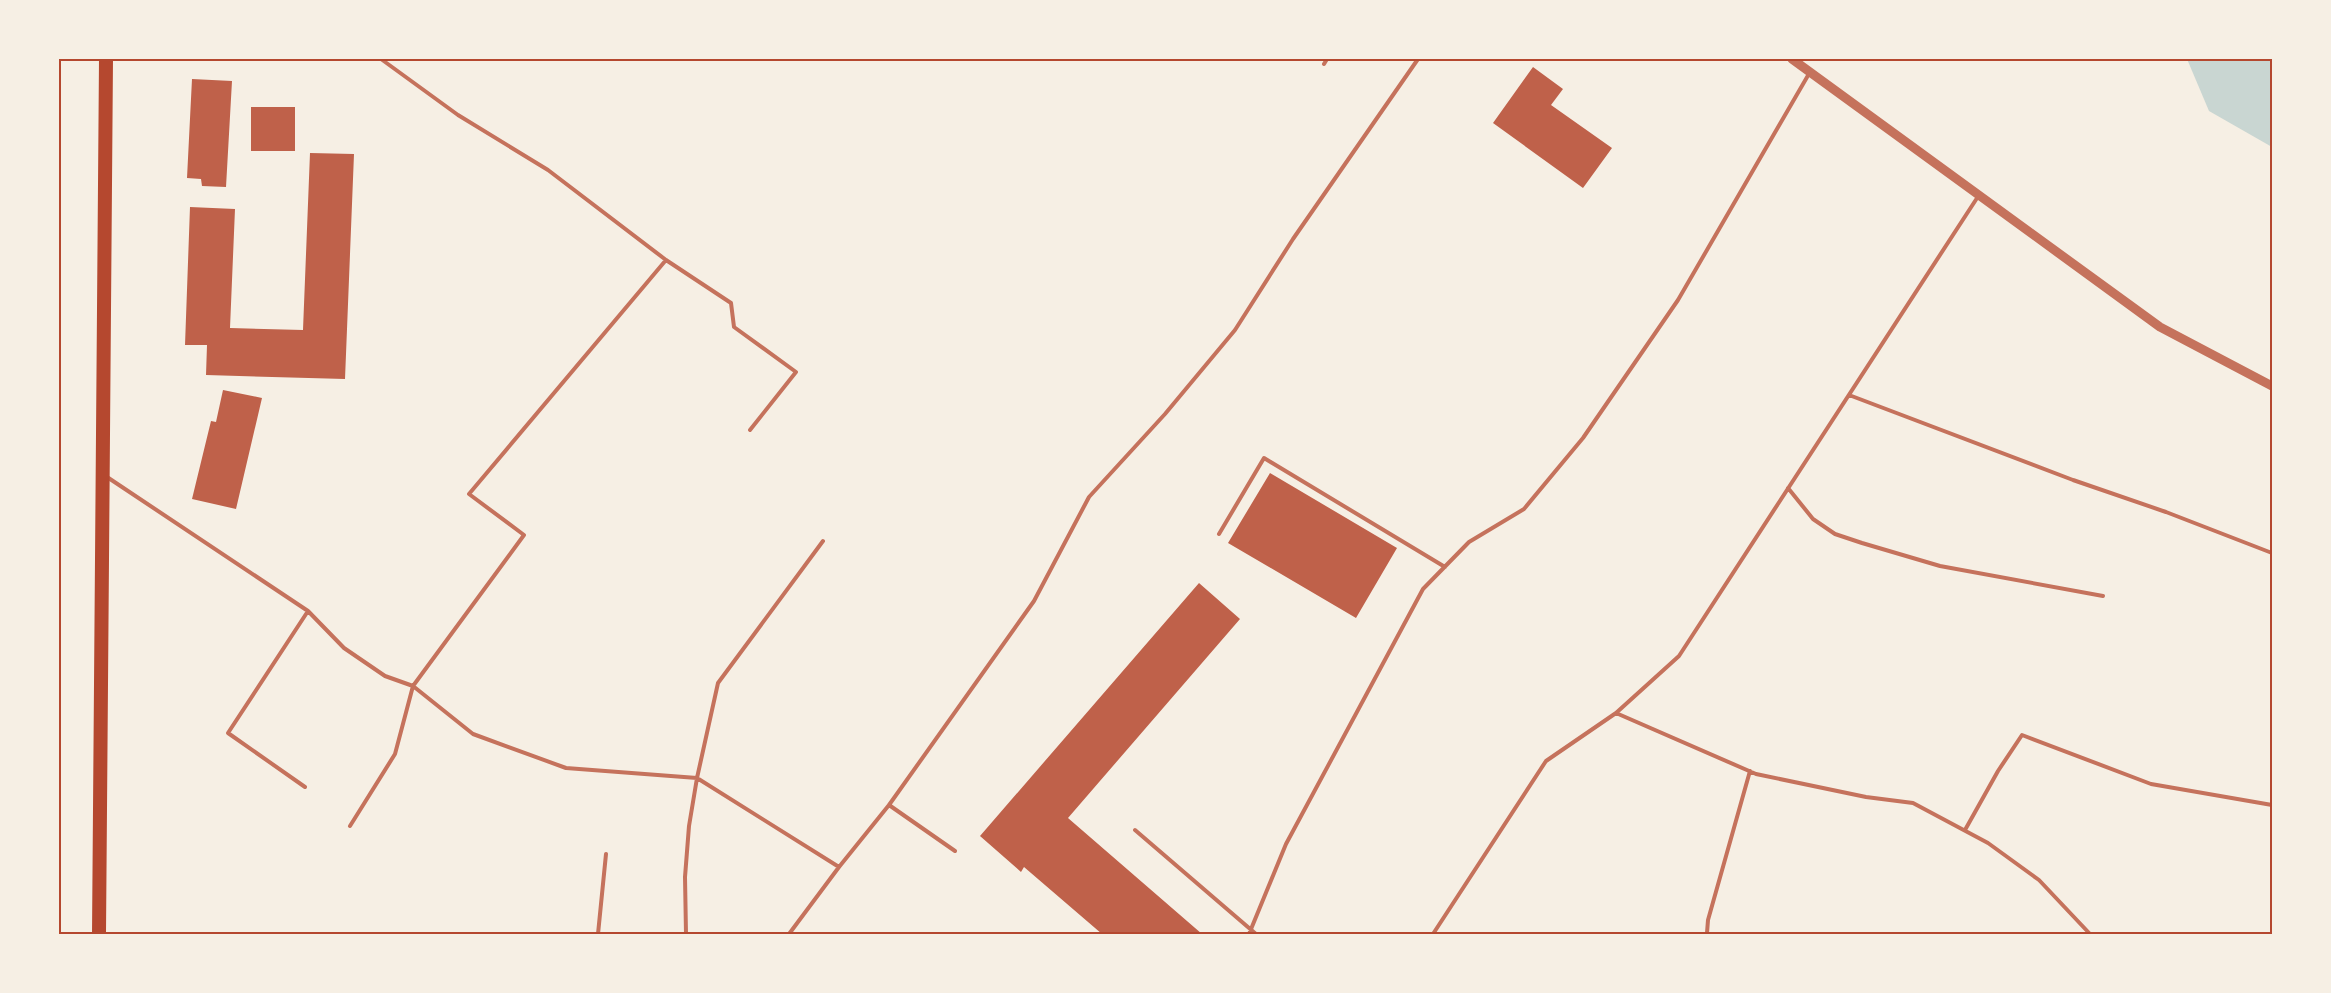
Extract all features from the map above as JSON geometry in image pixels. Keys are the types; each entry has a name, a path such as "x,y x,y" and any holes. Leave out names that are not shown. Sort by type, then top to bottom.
{"highway":[{"path":"99,934 106,59"}],"street":[{"path":"1792,59 2160,327 2272,386"}],"lane":[{"path":"381,59 458,115 548,170 666,260 731,303 734,327 796,372 750,430"},
{"path":"1324,64 1326,59"},
{"path":"789,934 839,866 889,804 1034,600 1089,497 1165,414 1235,330 1293,239 1418,59"},
{"path":"1249,933 1286,844 1423,589 1469,542 1524,509 1583,438 1678,300 1810,72"},
{"path":"1433,934 1546,761 1616,713 1679,656 1979,195"},
{"path":"350,826 395,754 412,686 524,535 469,494 666,260"},
{"path":"1849,395 2272,553"},
{"path":"1219,534 1264,458 1445,567"},
{"path":"103,474 308,611 344,648 385,676 412,686 473,734 566,768 697,778 839,866"},
{"path":"1788,488 1813,519 1835,534 1862,544 1940,566 2103,596"},
{"path":"686,934 685,877 689,826 697,778 718,683 823,541"},
{"path":"306,787 228,733 308,611"},
{"path":"1616,713 1750,771 1866,797 1914,803 1988,843 2039,880 2090,934"},
{"path":"1965,830 1998,771 2022,735 2151,784 2272,805"},
{"path":"1706,933 1750,771"},
{"path":"889,804 955,851"},
{"path":"1135,830 1249,933 1256,934"},
{"path":"598,934 606,854"}],"shaded area":[{"path":"2187,59 2272,59 2272,147 2209,111"}],"building":[{"path":"1533,67 1563,89 1551,105 1612,148 1583,188 1493,123"},
{"path":"192,79 232,81 226,187 202,186 201,179 187,178"},
{"path":"251,107 295,107 295,151 251,151"},
{"path":"310,153 354,154 345,379 206,375 207,345 185,345 190,207 235,209 230,328 303,330"},
{"path":"223,390 262,398 236,509 192,499 211,421 216,422"},
{"path":"1270,473 1397,548 1356,618 1228,543"},
{"path":"1199,583 1240,619 1068,818 1202,934 1102,934 1024,867 1021,872 980,836"}]}
